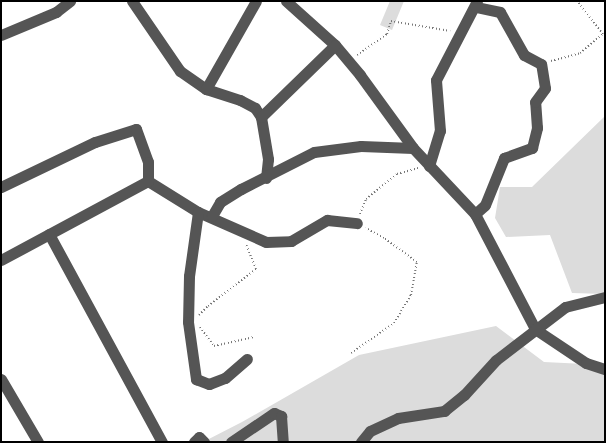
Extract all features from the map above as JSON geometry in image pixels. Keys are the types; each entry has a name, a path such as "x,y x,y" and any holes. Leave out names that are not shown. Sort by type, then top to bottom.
{"street":[{"path":"1,35 56,12 70,1"},
{"path":"132,1 180,71 206,89 240,100 255,108 261,117 268,159 266,178"},
{"path":"206,89 256,1"},
{"path":"286,1 335,45 413,148 475,214 535,329 586,363 605,369"},
{"path":"429,166 440,131 436,80 476,4 500,12 524,54 541,64 545,88 535,102 537,128 532,148 504,158 485,206 475,214"},
{"path":"261,117 335,45"},
{"path":"1,187 95,142 136,129 148,162 148,181"},
{"path":"212,216 220,202 240,189 266,178 314,152 362,146 413,148"},
{"path":"148,181 198,212 212,216 266,242 291,241 327,220 357,223"},
{"path":"1,260 148,181"},
{"path":"198,212 189,276 188,322 196,379 209,384 225,378 237,370 247,359"},
{"path":"49,234 162,442"},
{"path":"361,442 370,431 398,418 444,411 464,395 496,360 565,307 605,297"},
{"path":"1,379 38,442"},
{"path":"231,442 274,413 281,416 283,442"},
{"path":"194,442 199,437 204,442"}],"path":[{"path":"541,64 580,53 603,34 577,1"},
{"path":"348,61 387,34 391,21 462,32"},
{"path":"351,353 394,323 411,295 418,262 384,238 357,223 366,199 397,174 429,166"},
{"path":"195,320 208,306 256,269 239,228"},
{"path":"200,326 214,346 254,337"}],"shaded area":[{"path":"390,1 404,1 392,30 380,25"},
{"path":"605,116 605,294 572,293 550,235 506,237 495,218 500,187 532,187"},
{"path":"496,326 544,362 605,365 605,442 203,442 242,422 359,355"}]}
